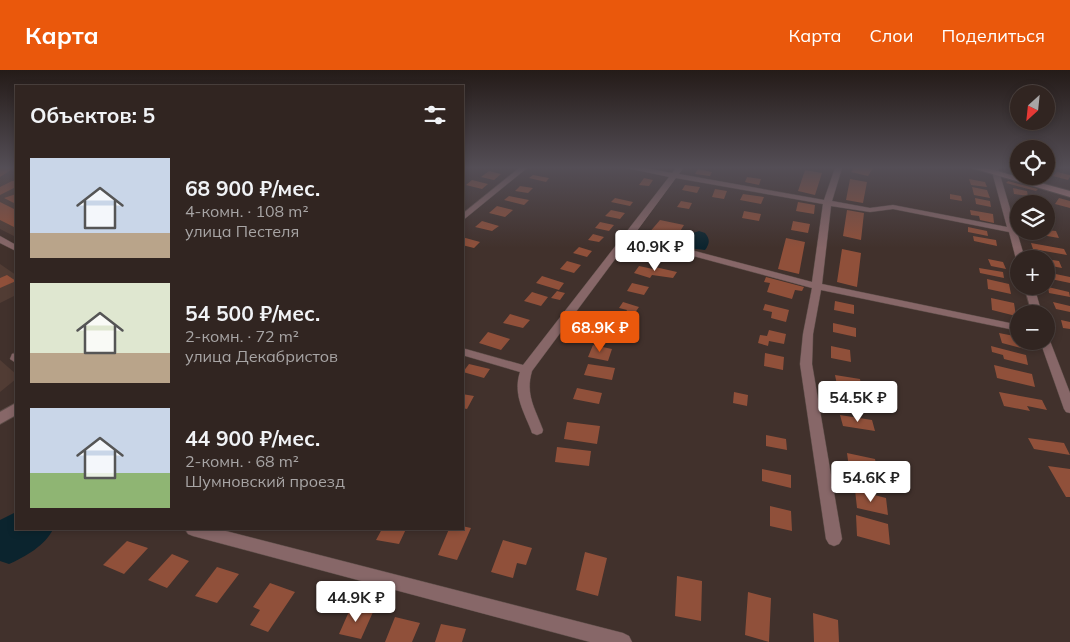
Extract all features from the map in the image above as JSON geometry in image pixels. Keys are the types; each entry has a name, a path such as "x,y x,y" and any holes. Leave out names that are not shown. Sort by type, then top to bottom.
{"street":[{"path":"464,217 492,195"},
{"path":"537,430 521,394 521,383 526,370 659,195"},
{"path":"790,195 870,210 894,207 1010,230"},
{"path":"830,195 816,286 805,339 806,364 834,539"},
{"path":"1002,195 1010,223"},
{"path":"629,236 816,286 1010,326"},
{"path":"0,239 15,247"},
{"path":"1048,350 1070,408"},
{"path":"464,352 526,370"},
{"path":"0,419 15,409"},
{"path":"197,530 623,642"}],"shaded area":[{"path":"0,195 15,195 15,236 0,229"},
{"path":"0,264 15,274 15,296 0,303"},
{"path":"0,360 15,373 15,380 0,392"}],"water":[{"path":"699,231 705,233 708,237 709,243 707,248 705,250 688,248 685,243 693,233"},
{"path":"15,512 15,530 52,530 40,545 9,564 0,561 0,520"}],"building":[{"path":"15,195 15,204 4,198"},
{"path":"713,195 726,195 724,199 712,197"},
{"path":"743,195 764,197 761,204 740,200"},
{"path":"847,195 865,195 863,203 846,200"},
{"path":"950,195 954,195 961,196 962,201 950,199"},
{"path":"974,195 989,195 990,198"},
{"path":"509,196 529,200 524,205 504,200"},
{"path":"615,198 633,202 630,206 611,202"},
{"path":"975,198 990,201 991,207 976,204"},
{"path":"1059,198 1070,201 1070,208 1055,204"},
{"path":"681,201 692,203 689,209 677,207"},
{"path":"0,202 15,210 15,228 0,220"},
{"path":"798,202 815,205 814,214 796,211"},
{"path":"497,206 513,210 505,217 489,213"},
{"path":"611,210 625,213 620,219 605,216"},
{"path":"847,210 864,213 861,240 843,236"},
{"path":"970,210 993,214 994,223 980,220 979,216 971,215"},
{"path":"744,211 761,214 759,221 742,218"},
{"path":"660,220 684,225 674,241 648,234"},
{"path":"482,221 499,226 492,231 475,227"},
{"path":"793,221 810,224 808,233 791,230"},
{"path":"600,222 614,225 609,231 595,228"},
{"path":"968,227 987,231 988,236 968,232"},
{"path":"1055,231 1056,231 1059,238 1055,237"},
{"path":"593,234 604,237 599,242 588,240"},
{"path":"973,236 996,240 997,246 974,241"},
{"path":"464,238 480,242 474,248 464,246"},
{"path":"786,238 805,242 799,274 778,269"},
{"path":"1031,243 1064,249 1067,255 1055,253 1055,250 1033,249"},
{"path":"579,247 592,251 587,257 573,253"},
{"path":"652,248 667,252 663,258 648,254"},
{"path":"842,249 861,253 857,287 837,282"},
{"path":"988,259 1003,262 1006,269 991,266"},
{"path":"1055,260 1059,261 1062,268 1055,267"},
{"path":"567,261 581,265 574,273 560,269"},
{"path":"639,266 653,269 655,267 677,272 673,278 652,275 650,278 634,273"},
{"path":"979,268 1003,272 1004,278 980,273"},
{"path":"1055,274 1070,277 1070,283 1055,280"},
{"path":"7,275 15,281 0,288 0,278"},
{"path":"542,276 564,283 559,290 536,283"},
{"path":"766,277 804,287 802,291 795,290 792,299 767,292 770,283 764,282"},
{"path":"987,279 1009,284 1010,294 988,289"},
{"path":"632,283 649,287 644,295 627,291"},
{"path":"1055,289 1069,292 1070,297 1055,294"},
{"path":"557,291 565,293 560,300 551,298"},
{"path":"532,292 548,297 541,306 524,301"},
{"path":"991,298 1014,303 1014,305 1010,305 1010,314 992,310"},
{"path":"835,301 854,305 854,314 834,310"},
{"path":"623,302 639,307 632,317 625,314 627,310 619,308"},
{"path":"1053,302 1070,306 1070,312 1056,309"},
{"path":"765,304 789,310 786,322 771,318 772,312 763,310"},
{"path":"510,314 530,320 523,328 503,323"},
{"path":"1061,320 1070,322 1070,329 1063,328"},
{"path":"612,321 636,327 632,337 607,330"},
{"path":"833,323 856,328 856,337 833,332"},
{"path":"769,330 786,334 784,344 769,341 768,346 758,343 760,335 767,336"},
{"path":"488,332 510,339 501,350 479,343"},
{"path":"999,333 1010,335 1010,345 1002,343"},
{"path":"593,345 612,349 608,361 588,357"},
{"path":"831,346 850,350 851,362 831,358"},
{"path":"991,346 1026,355 1028,365 1004,359 1003,355 992,352"},
{"path":"765,353 784,357 783,370 764,366"},
{"path":"469,364 490,369 484,378 464,372"},
{"path":"588,364 615,368 612,380 584,375"},
{"path":"994,365 1032,374 1035,387 997,378"},
{"path":"835,375 860,379 862,389 837,385"},
{"path":"577,388 602,393 599,404 573,399"},
{"path":"734,392 748,395 747,406 733,403"},
{"path":"999,392 1042,400 1047,410 1027,406 1030,411 1004,406"},
{"path":"464,394 474,396 467,409 464,408"},
{"path":"840,415 872,420 875,431 843,426"},
{"path":"567,422 600,426 597,444 564,439"},
{"path":"766,435 786,439 787,450 766,446"},
{"path":"1028,438 1064,443 1070,455 1034,449"},
{"path":"557,447 591,451 589,466 555,462"},
{"path":"847,453 875,459 878,474 849,468"},
{"path":"1048,466 1070,469 1070,497 1066,497"},
{"path":"762,469 791,475 791,488 762,481"},
{"path":"855,490 886,498 888,515 857,508"},
{"path":"770,506 791,511 792,531 770,526"},
{"path":"856,515 888,524 890,545 857,536"},
{"path":"464,526 471,528 457,560 438,555 449,530 464,530"},
{"path":"381,530 406,530 399,544 376,540"},
{"path":"503,540 532,548 526,565 517,563 513,578 491,572"},
{"path":"127,541 148,548 124,574 103,565"},
{"path":"585,552 607,558 598,596 576,590"},
{"path":"172,554 189,561 167,588 148,580"},
{"path":"217,567 239,574 217,603 195,596"},
{"path":"677,576 702,581 701,621 675,616"},
{"path":"270,583 295,592 268,632 250,625 260,610 253,607"},
{"path":"748,592 771,598 769,642 745,635"},
{"path":"351,607 373,612 361,639 339,634"},
{"path":"813,613 838,620 839,642 814,642"},
{"path":"395,617 420,623 412,642 385,642"},
{"path":"441,624 466,629 462,642 435,642"}]}
